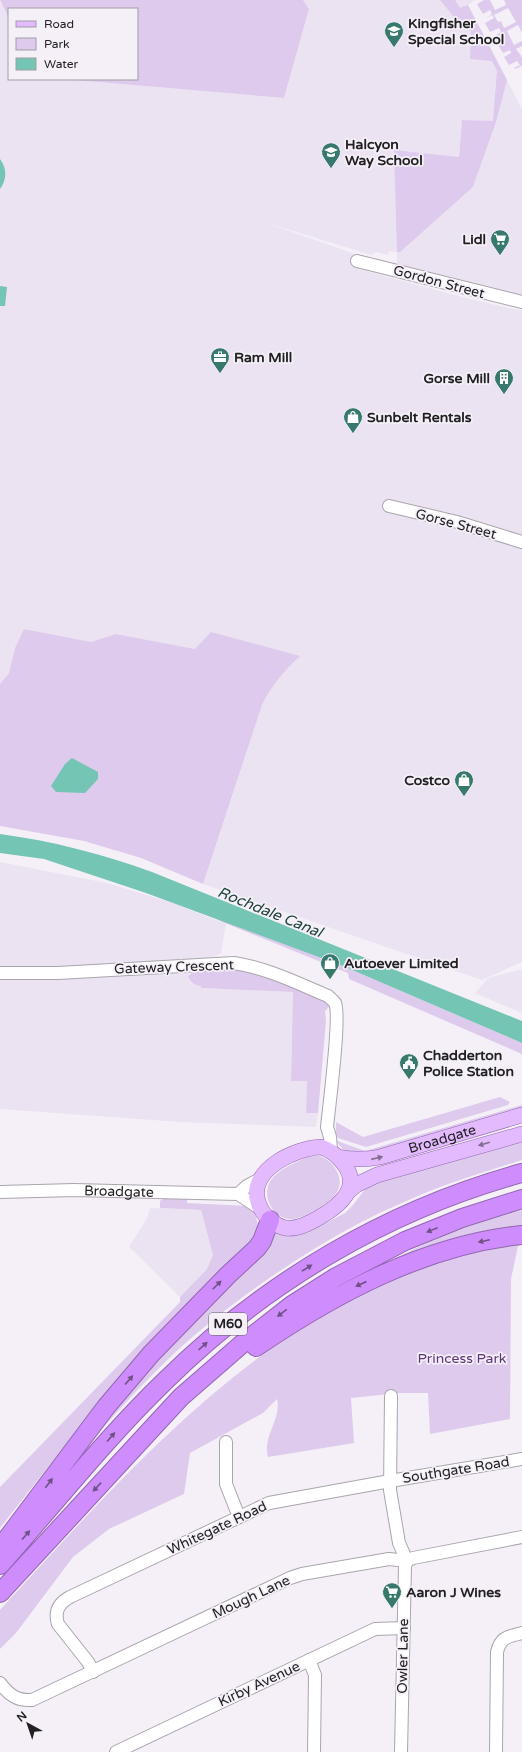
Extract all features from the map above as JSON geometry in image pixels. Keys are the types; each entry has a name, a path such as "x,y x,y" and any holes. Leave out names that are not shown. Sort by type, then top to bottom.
{"highway":[{"name":"M60","path":"0,1565 125,1422 166,1380 227,1325 274,1289 339,1248 394,1221 485,1184 522,1173"},
{"name":"M60","path":"0,1593 181,1397 242,1344 292,1305 336,1277 405,1241 462,1218 522,1199"},
{"name":"M60","path":"0,1548 106,1407 151,1354 228,1275 257,1248 262,1241 266,1214"},
{"path":"112,1471 211,1382 244,1356 288,1325 320,1306 387,1273 421,1259 481,1242 522,1235"}],"main road":[{"name":"Broadgate","path":"260,1179 265,1171 274,1164 302,1150 321,1147 335,1154 353,1160 365,1160 380,1157 522,1115"},
{"name":"Broadgate","path":"266,1214 286,1228 295,1228 311,1222 334,1209 343,1201 348,1192 356,1185 377,1175 522,1134"},
{"path":"335,1154 344,1164 348,1172 348,1192"},
{"path":"260,1179 257,1195 266,1214"}],"street":[{"name":"Gordon Street","path":"357,261 522,302"},
{"name":"Gorse Street","path":"389,506 457,522 522,542"},
{"name":"Gateway Crescent","path":"0,973 58,972 234,963 248,965 276,974 328,996 335,1002 336,1010 327,1127 335,1154"},
{"name":"Gateway Crescent","path":"313,1148 327,1127"},
{"name":"Broadgate","path":"238,1194 247,1186 260,1179"},
{"name":"Broadgate","path":"0,1192 74,1190 238,1194 266,1214"},
{"path":"391,1396 390,1481 400,1543 407,1561"},
{"path":"226,1442 226,1484 239,1517"},
{"name":"Southgate Road","path":"390,1481 522,1459"},
{"name":"Whitegate Road","path":"93,1672 88,1662 58,1624 56,1618 57,1609 63,1600 269,1503 390,1481"},
{"name":"Mough Lane","path":"0,1683 8,1693 15,1698 24,1701 32,1700 290,1578 302,1574 389,1559 407,1561 413,1558 522,1537"},
{"name":"Owler Lane","path":"401,1752 405,1566 407,1561"},
{"name":"Kirby Avenue","path":"116,1752 375,1629 404,1628"},
{"path":"496,1752 497,1652 499,1643 503,1638 522,1633"},
{"path":"309,1660 315,1675 314,1752"}],"shaded area":[{"path":"303,0 475,0 468,5 522,109 522,296 397,266 397,252 389,251 388,255 376,252 371,255 264,222 358,255 355,268 455,295 522,310 522,962 482,980 203,884 262,705 272,686 299,656 195,649 116,634 91,642 24,629 15,648 9,673 0,684 0,2 8,17 8,80 75,80 284,98 309,9","holes":["462,120 496,122 473,187 461,198 394,150 459,157"]},
{"path":"0,862 107,883 170,902 226,924 221,953 190,969 188,978 190,982 194,985 201,986 201,988 293,992 291,1080 307,1081 306,1113 318,1113 316,1127 180,1122 0,1109"},
{"path":"522,969 522,1013 475,993 488,978"},
{"path":"150,1208 201,1210 213,1255 207,1269 180,1297 129,1247 147,1218"}],"green space":[{"path":"0,0 303,0 309,9 284,98 75,80 138,80 138,8 8,8 8,17"},
{"path":"440,0 455,0 460,8 468,5 507,80 496,122 473,187 400,252 397,252 394,150 459,157 462,120 493,121 497,71 492,61 470,59 471,31 454,17"},
{"path":"484,0 490,0 495,10 506,5 504,0 522,0 522,33 518,25 507,31 514,45 522,41 522,46 516,49 522,57 522,66 515,69 514,68 520,65 517,61 509,65 504,57 511,53 510,50 503,53 493,37 501,32 499,28 490,32 485,23 494,18 492,15 485,19 492,14 490,10 483,14 477,4","holes":["508,8 516,22 504,28 501,21 498,22 494,15"]},
{"path":"24,629 91,642 116,634 195,649 211,632 300,656 278,679 269,691 262,705 203,884 141,858 84,841 0,826 0,684 9,673 15,648"},
{"path":"216,918 343,966 522,1043 522,1054 349,979 348,973 220,921"},
{"path":"200,968 242,969 264,975 326,1001 329,1007 325,1011 326,1021 318,1113 306,1113 307,1081 291,1081 293,992 201,988 201,986 195,985 188,977 190,974 200,972"},
{"path":"500,1097 510,1102 508,1105 366,1147 338,1138 336,1133 336,1122 363,1137"},
{"path":"522,1105 522,1108 375,1153 345,1152 335,1140 365,1151"},
{"path":"522,1140 522,1160 438,1188 385,1211 333,1238 259,1285 194,1335 158,1369 75,1459 134,1383 273,1230 284,1235 293,1236 307,1233 345,1213 366,1188 379,1182"},
{"path":"310,1156 322,1157 331,1163 339,1177 339,1187 334,1196 318,1209 298,1218 286,1219 275,1212 271,1206 268,1200 268,1186 271,1180 279,1172"},
{"path":"164,1198 187,1199 187,1203 248,1206 254,1213 257,1220 257,1237 92,1411 0,1528 0,1487 180,1302 180,1297 207,1269 213,1255 201,1210 160,1208 160,1201"},
{"path":"522,1210 522,1229 340,1287 403,1254 452,1232 482,1221"},
{"name":"Princess Park","path":"522,1242 522,1245 518,1246 511,1279 510,1419 430,1434 428,1393 399,1393 351,1398 354,1443 268,1457 268,1442 277,1414 277,1399 263,1413 190,1453 184,1494 109,1529 73,1557 16,1633 0,1649 0,1610 128,1473 221,1387 270,1349 322,1315 378,1285 423,1265 451,1256"}],"water":[{"path":"0,159 4,166 5,178 0,189"},
{"path":"0,286 7,287 5,306 0,306"},
{"path":"72,758 98,772 98,779 85,793 56,792 51,786 65,764"},
{"path":"0,834 39,840 77,849 115,859 152,872 522,1021 522,1043 343,966 146,893 44,859 0,853"}],"place":[{"name":"Kingfisher Special School","path":"394,48"},
{"name":"Halcyon Way School","path":"331,169"},
{"name":"Lidl","path":"500,256"},
{"name":"Ram Mill","path":"220,374"},
{"name":"Gorse Mill","path":"504,395"},
{"name":"Sunbelt Rentals","path":"353,434"},
{"name":"Costco","path":"464,797"},
{"name":"Autoever Limited","path":"330,980"},
{"name":"Chadderton Police Station","path":"409,1080"},
{"name":"Aaron J Wines","path":"392,1609"}],"water label":[{"name":"Rochdale Canal","path":"270,912"}]}
